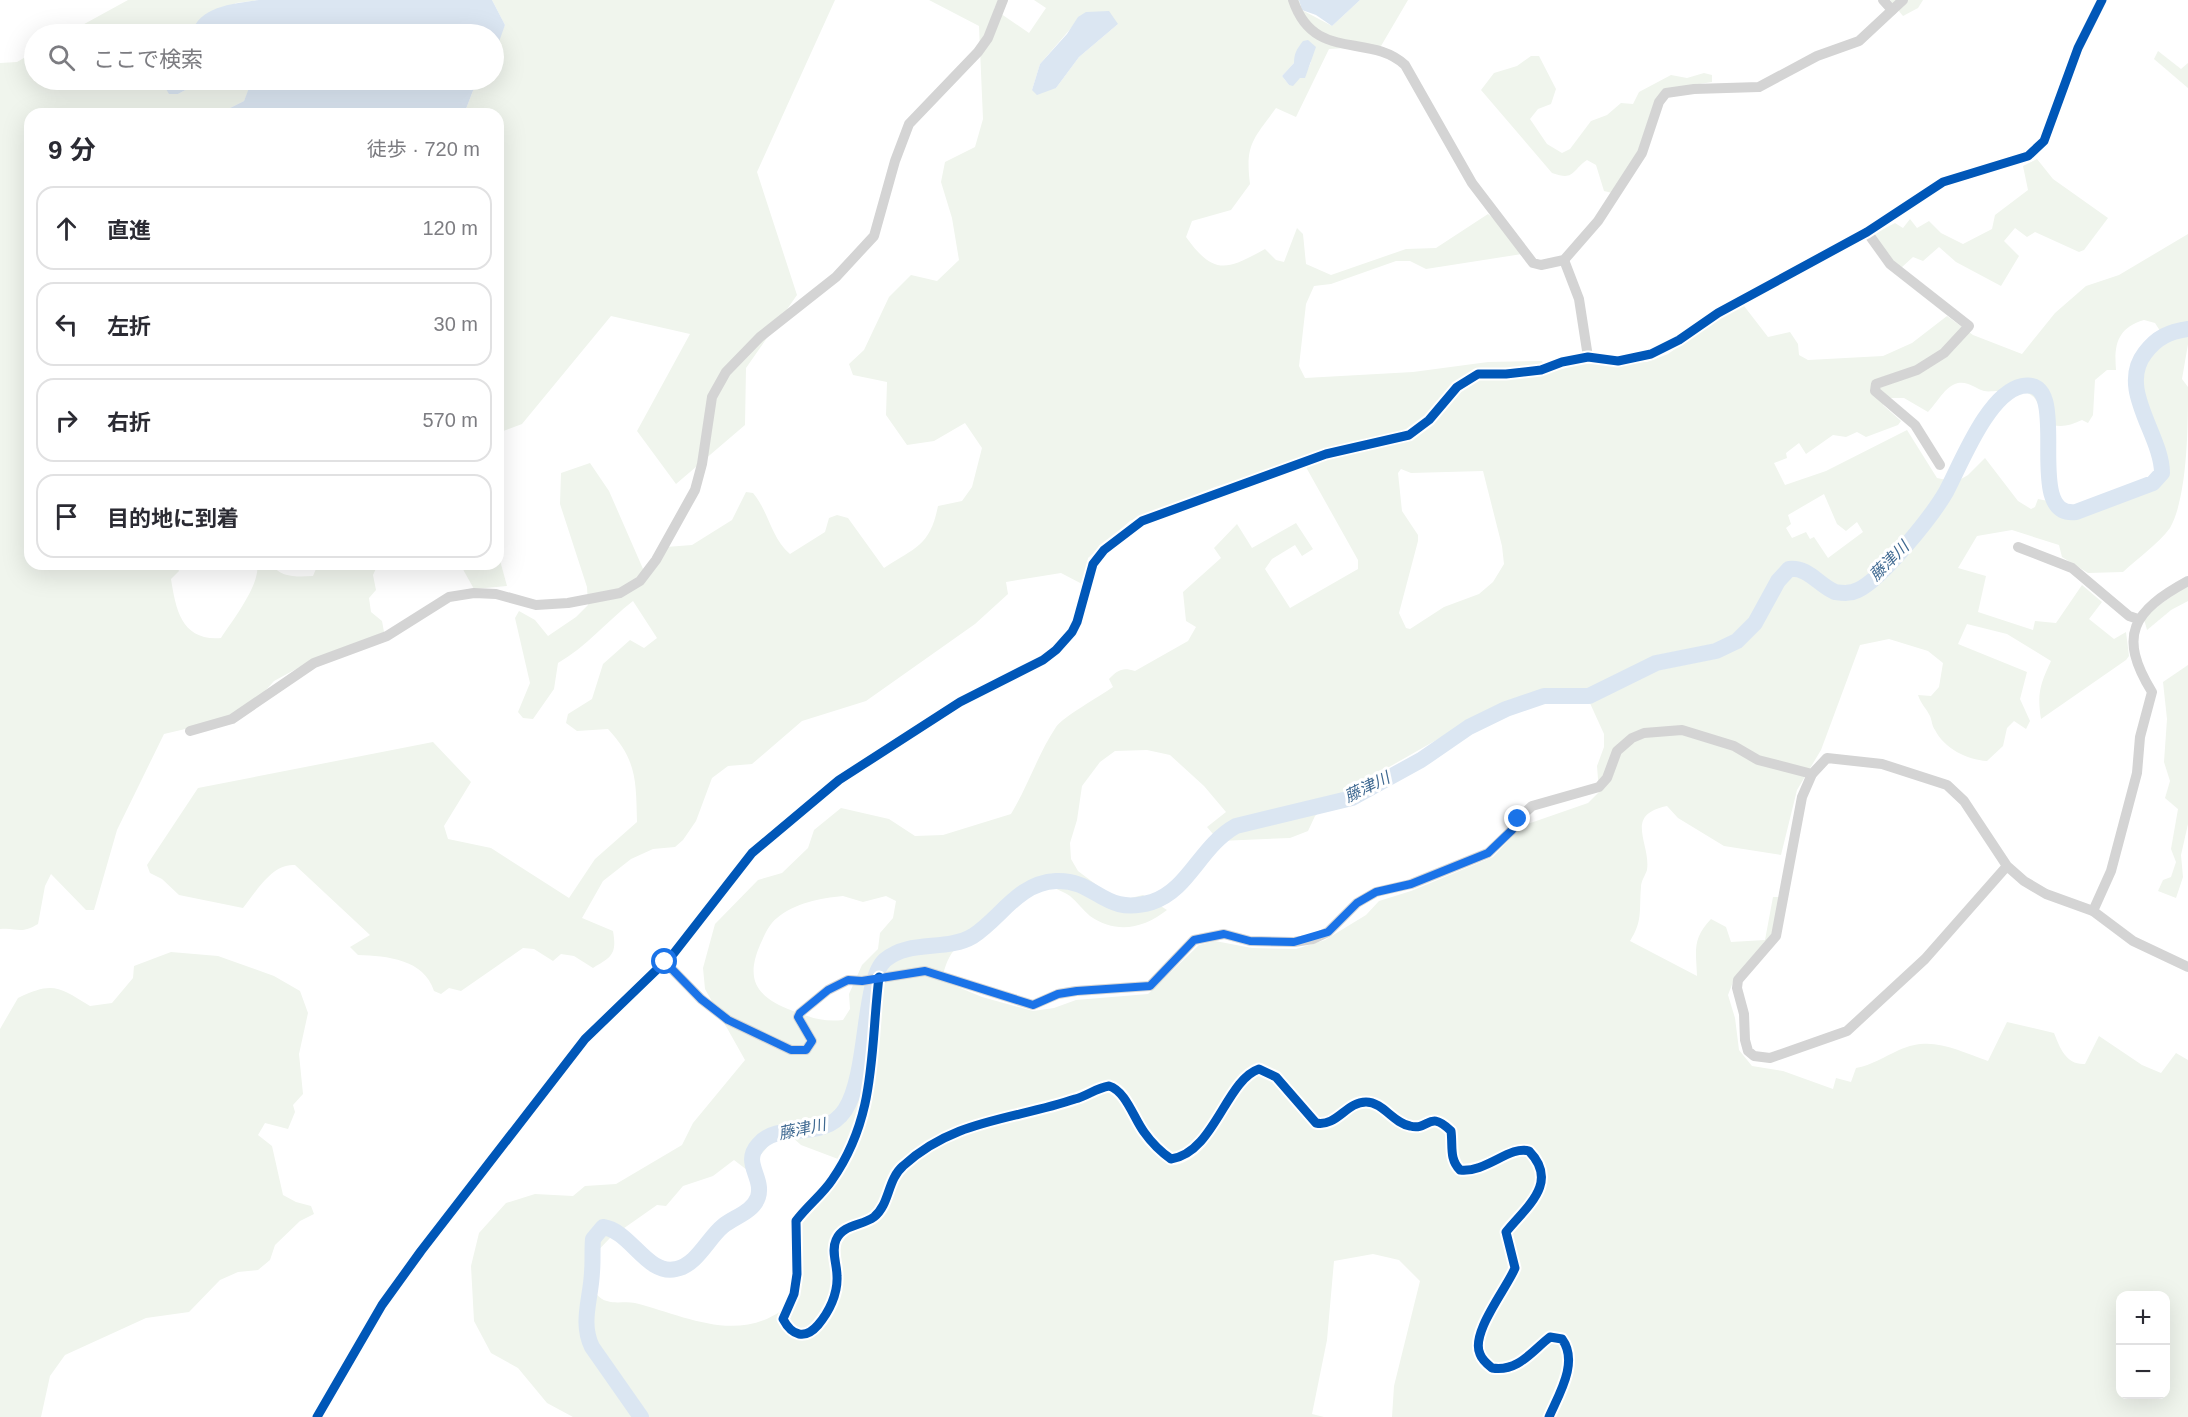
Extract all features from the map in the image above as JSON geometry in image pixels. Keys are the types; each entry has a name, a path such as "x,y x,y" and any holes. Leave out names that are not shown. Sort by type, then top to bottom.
{"street":[{"path":"190,731 232,719 314,663 387,636 449,597 474,593 496,594 536,605 568,603 620,593 640,581 656,560 694,490 702,464 712,397 726,372 760,337 836,277 874,236 895,161 909,124 978,52 988,38 1003,0"},
{"path":"1293,0 1298,15 1307,27 1319,35 1389,55 1405,64 1472,183 1533,263 1541,265 1564,260 1599,221 1642,153 1659,102 1666,93 1694,88 1759,87 1817,56 1859,41 1903,0"},
{"path":"1883,0 1892,10"},
{"path":"317,1417 382,1305 421,1251 585,1039 665,962 752,853 839,780 960,702 1043,660 1056,650 1072,632 1077,622 1093,564 1104,550 1142,521 1326,454 1409,435 1429,420 1457,387 1478,374 1506,375 1541,370 1588,357 1618,361 1651,354 1678,340 1718,313 1867,232 1943,182 2028,156 2044,141 2088,23 2102,0"},
{"path":"1867,232 1890,264 1969,326 1944,353 1917,370 1876,384 1875,391 1915,425 1940,465"},
{"path":"1564,260 1579,299 1588,357"},
{"path":"2019,547 2072,568 2129,616 2138,619"},
{"path":"2093,911 2111,871 2137,773 2140,736 2152,692 2138,669 2133,652 2133,636 2138,619 2155,602 2188,581"},
{"path":"665,962 701,999 728,1020 791,1050 801,1051 806,1050 812,1041 798,1017 800,1013 836,985 848,980 862,981 925,971 1033,1005 1067,992 1150,986 1194,940 1224,934 1250,941 1294,942 1312,939 1328,932 1357,903 1376,892 1411,884 1488,853 1512,830 1518,819 1532,806 1599,787 1607,778 1617,752 1632,738 1644,733 1682,730 1734,746 1758,760 1812,774"},
{"path":"2007,866 1925,959 1855,1026 1847,1031 1770,1058 1754,1056 1748,1051 1745,1040 1744,1014 1737,988 1738,980 1776,936 1802,797 1812,774 1827,758 1882,764 1938,780 1958,793 2007,866 2024,881 2046,894 2093,911 2133,941 2188,967"},
{"path":"879,977 873,1057 865,1112 856,1138 833,1179 796,1221 797,1274 794,1294 783,1319 799,1336 807,1335 816,1328 834,1299 837,1277 835,1242 841,1232 874,1216 884,1202 892,1177 934,1143 987,1120 1076,1099 1109,1086 1121,1095 1145,1134 1165,1155 1171,1159 1181,1158 1209,1132 1244,1080 1259,1069 1276,1077 1316,1123 1324,1124 1336,1119 1354,1105 1365,1101 1377,1104 1392,1118 1409,1126 1417,1127 1431,1120 1441,1121 1451,1131 1454,1164 1460,1170 1477,1170 1519,1149 1529,1151 1536,1158 1542,1175 1540,1189 1531,1205 1506,1232 1515,1268 1486,1321 1478,1348 1484,1360 1492,1368 1510,1369 1525,1360 1550,1337 1562,1339 1570,1353 1569,1363 1549,1417"}],"shaded area":[{"path":"128,0 259,0 236,3 201,24 84,24"},
{"path":"259,0 492,0 505,25 504,28 504,24 196,24 209,12 229,5"},
{"path":"492,0 835,0 757,172 797,295 746,368 745,425 676,484 637,431 690,334 611,316 522,424 504,431 504,108 466,108 473,90 504,90 505,25"},
{"path":"929,0 998,0 994,9 1029,33 1046,8 1034,0 1299,0 1302,10 1332,26 1360,0 1408,0 1381,46 1329,49 1296,117 1276,108 1256,136 1250,151 1250,184 1231,210 1192,221 1186,237 1205,258 1222,266 1231,265 1265,249 1276,260 1284,262 1297,228 1303,234 1306,264 1331,275 1406,249 1436,248 1488,214 1508,230 1522,254 1426,269 1410,261 1396,261 1331,284 1314,286 1306,304 1299,366 1305,378 1413,372 1488,362 1542,361 1548,373 1580,364 1647,362 1668,354 1741,302 1768,337 1790,332 1798,344 1799,355 1808,360 1883,356 1912,343 1947,316 1973,335 2022,354 2055,313 2086,286 2119,275 2188,234 2188,344 2182,379 2188,387 2187,440 2184,479 2176,514 2170,528 2123,572 2088,573 2062,557 2059,545 2012,530 1977,536 1958,568 1986,576 1978,612 2033,630 2035,621 2056,623 2082,585 2102,602 2089,619 2114,639 2126,632 2129,656 2126,660 2041,719 2040,689 2051,661 2007,634 1967,624 1958,644 2027,672 2020,699 2030,721 2026,729 2014,721 2007,728 2003,746 1987,761 1957,752 1944,742 1919,698 1918,695 1931,696 1939,687 1943,663 1928,651 1889,639 1860,645 1821,750 1797,790 1781,855 1724,846 1678,818 1667,806 1654,810 1646,816 1642,823 1647,870 1641,885 1639,921 1630,941 1697,976 1696,945 1711,919 1726,927 1731,942 1765,940 1773,897 1779,897 1774,932 1733,982 1728,995 1735,1018 1739,1050 1752,1066 1783,1071 1833,1089 1836,1078 1851,1082 1856,1068 1873,1063 1899,1050 1922,1044 1944,1046 1988,1061 2007,1022 2054,1033 2068,1059 2078,1064 2085,1064 2099,1036 2142,1065 2161,1073 2176,1053 2188,1060 2188,1417 1392,1417 1394,1386 1420,1281 1399,1260 1373,1254 1334,1261 1327,1340 1312,1414 1324,1417 573,1417 547,1403 518,1368 491,1353 474,1321 471,1266 479,1233 506,1203 535,1194 573,1196 585,1186 616,1184 682,1145 693,1123 745,1060 705,989 703,968 715,924 758,880 782,873 808,848 814,830 841,808 889,819 915,836 943,835 1011,814 1044,748 1060,723 1113,687 1109,679 1118,671 1127,669 1135,671 1188,641 1196,627 1186,621 1183,592 1221,558 1214,548 1237,524 1252,548 1296,523 1313,549 1302,556 1295,545 1272,559 1265,569 1290,608 1358,569 1358,560 1302,460 1215,487 1130,521 1088,558 1084,585 1061,573 1006,582 1008,594 975,624 866,701 802,721 752,764 728,766 712,778 696,821 683,840 675,847 653,849 631,859 603,881 582,918 613,931 614,945 609,958 593,968 574,956 561,954 553,961 534,949 523,948 461,991 449,988 441,994 434,991 422,972 403,961 358,955 350,947 370,935 295,865 279,869 272,874 243,908 179,895 162,879 150,873 147,865 198,788 433,742 471,782 444,826 448,839 491,848 569,898 595,859 637,822 633,772 630,761 618,740 608,729 577,731 566,723 568,714 592,699 603,664 630,640 644,648 657,638 633,601 578,649 558,663 554,689 533,719 523,718 518,712 530,683 515,618 519,611 535,620 548,636 576,617 588,605 587,587 560,504 561,473 590,463 609,491 647,578 666,547 692,545 732,520 746,492 753,493 758,500 778,540 790,554 825,532 829,518 837,515 848,518 884,568 913,550 931,530 938,506 962,501 972,487 982,448 965,423 934,441 907,445 886,415 887,382 853,375 849,364 864,350 889,297 911,275 937,281 959,260 952,218 941,182 945,162 975,147 983,119 979,26","holes":["1118,24 1079,57 1056,88 1032,90 1040,64 1072,27","1311,62 1305,73 1289,85 1282,76 1294,63","2144,320 2155,323 2164,337 2146,354 2139,372 2146,413 2166,464 2154,486 2123,500 2072,516 2059,514 2048,501 2038,499 2035,507 2031,509 2018,501 1985,458 1968,475 1956,482 1937,478 1907,430 1826,471 1785,485 1774,463 1787,458 1786,453 1799,443 1806,454 1833,435 1846,437 1857,432 1866,437 1898,425 1901,421 1883,405 1888,398 1904,398 1928,412 1945,391 1958,383 1986,391 2017,391 2030,394 2038,404 2043,422 2049,424 2063,426 2082,420 2088,423 2093,415 2095,380 2107,370 2116,370 2119,339 2135,323","1401,469 1411,473 1483,471 1502,546 1504,564 1493,582 1479,594 1444,607 1410,629 1406,628 1399,613 1418,535 1402,511 1398,473","1824,494 1837,524 1846,531 1857,522 1863,532 1828,558 1814,537 1810,539 1806,532 1792,538 1786,528 1791,524 1788,515","1584,690 1604,734 1604,747 1597,766 1599,792 1588,803 1522,826 1493,857 1411,891 1379,901 1366,915 1325,940 1296,949 1252,948 1215,941 1199,945 1148,994 1076,1000 1054,1008 1033,1011 982,997 941,980 946,963 965,938 1001,905 1036,881 1073,898 1090,916 1100,922 1119,927 1139,925 1167,910 1143,895 1118,901 1078,871 1071,859 1070,843 1077,820 1082,786 1100,762 1115,751 1147,750 1170,755 1204,786 1226,812 1207,827 1219,841 1290,838 1308,831 1315,816 1340,795 1496,706 1544,692","843,896 863,902 886,896 896,901 893,918 880,933 878,949 862,965 849,994 850,1009 843,1020 818,1019 781,1006 763,994 754,979 754,969 755,958 769,927 784,913 800,905","792,1137 801,1145 846,1162 821,1202 802,1216 789,1313 781,1311 763,1320 745,1325 708,1324 635,1303 604,1300 586,1284 590,1259 610,1238 657,1205 666,1206 683,1186 713,1176 734,1160 747,1170 771,1143"]},
{"path":"1299,0 1360,0 1332,26 1316,15 1302,10"},
{"path":"1890,0 1923,0 1918,8 1903,16"},
{"path":"1109,11 1118,24 1079,57 1056,88 1037,95 1032,90 1040,64 1067,34 1078,17 1086,12"},
{"path":"1308,40 1316,47 1305,78 1300,78 1293,86 1289,85 1282,76 1294,63 1295,54 1303,41"},
{"path":"2158,51 2181,69 2188,63 2188,88 2154,59"},
{"path":"1531,56 1539,56 1556,89 1551,104 1538,109 1530,119 1547,144 1562,153 1570,149 1591,121 1607,115 1621,103 1633,104 1639,92 1671,75 1687,78 1704,73 1712,75 1712,82 1668,89 1639,152 1612,193 1604,191 1596,165 1587,160 1572,174 1565,176 1552,173 1481,90 1494,73 1517,66"},
{"path":"24,58 24,90 172,90 178,94 185,90 249,90 244,101 230,108 24,108 24,570 179,570 171,579 175,602 183,622 197,635 221,638 250,592 257,570 276,570 290,576 302,577 313,576 316,570 375,570 373,575 376,590 369,598 371,612 382,621 384,632 309,662 274,681 257,700 232,718 164,734 117,830 94,910 86,910 51,874 45,886 38,924 19,930 0,929 0,63 17,62"},
{"path":"167,90 185,90 178,94 169,94"},
{"path":"248,90 473,90 466,108 230,108 244,101"},
{"path":"2037,159 2053,179 2108,218 2084,250 2079,252 2035,232 2027,237 2015,228 2004,241 2019,256 2001,286 1956,262 1939,247 1923,261 1913,257 1901,268 1886,254 1874,234 1895,223 1903,228 1910,219 1917,228 1929,221 1941,233 1963,244 1992,229 1995,215 2028,190 2023,166"},
{"path":"463,570 503,570 507,586 474,589"},
{"path":"2188,585 2188,601 2171,610 2147,630 2144,619 2148,613"},
{"path":"2188,665 2188,824 2181,855 2183,877 2176,898 2158,891 2163,880 2171,877 2176,862 2171,849 2178,809 2165,798 2170,781 2164,762 2167,719 2163,682"},
{"path":"171,952 218,956 274,976 300,991 308,1013 299,1054 303,1094 293,1105 295,1112 288,1129 265,1123 258,1135 272,1146 283,1195 311,1206 314,1214 300,1221 275,1245 270,1260 258,1270 238,1272 220,1280 189,1312 146,1318 65,1355 50,1376 41,1417 0,1417 0,1029 18,998 40,989 63,991 90,1006 112,1003 133,978 134,966"}],"waterway":[{"name":"藤津川","path":"641,1417 592,1347 589,1338 586,1319 593,1239 603,1227 613,1230 656,1266 676,1269 696,1257 723,1226 752,1207 759,1190 752,1158 758,1145 767,1137 777,1133 825,1126 836,1120 845,1110 853,1094 858,1074 872,987 885,960 906,950 951,944 973,936 1021,894 1043,883 1070,882 1122,905 1152,902 1176,888 1213,845 1236,826 1352,798 1421,760 1469,727 1506,709 1544,696 1589,696 1656,663 1716,651 1737,641 1755,623 1778,581 1789,569 1802,571 1835,592 1849,593 1858,590 1880,573 1918,531 1946,492 1987,415 2010,391 2022,386 2038,389 2045,402 2052,494 2060,508 2076,512 2153,483 2162,473 2160,458 2138,397 2136,382 2138,367 2145,353 2159,339 2188,329"}],"cycle path":[{"path":"317,1417 382,1305 421,1251 585,1039 674,953 752,853 839,780 960,702 1043,660 1056,650 1072,632 1077,622 1093,564 1104,550 1142,521 1326,454 1409,435 1429,420 1457,387 1478,374 1541,370 1562,362 1588,357 1618,361 1651,354 1679,340 1718,313 1867,232 1943,182 2028,156 2044,141 2078,48 2102,0"},
{"path":"879,977 869,1082 857,1132 847,1156 832,1180 796,1221 797,1274 794,1294 783,1319 790,1329 799,1334 808,1333 822,1320 829,1309 836,1289 837,1271 834,1249 836,1240 843,1231 874,1217 879,1212 898,1172 922,1150 963,1130 1079,1098 1109,1086 1120,1093 1147,1136 1171,1159 1186,1154 1198,1144 1237,1087 1259,1069 1276,1077 1316,1123 1330,1121 1353,1106 1366,1102 1378,1105 1398,1121 1410,1126 1417,1127 1433,1121 1438,1122 1451,1131 1453,1157 1460,1170 1470,1170 1514,1152 1529,1151 1538,1163 1541,1184 1530,1204 1506,1232 1515,1268 1485,1323 1478,1345 1485,1362 1492,1368 1501,1368 1524,1360 1550,1337 1562,1339 1567,1348 1568,1368 1549,1417"}],"route":[{"path":"665,962 701,999 728,1020 791,1050 801,1051 806,1050 812,1041 798,1017 800,1013 828,990 848,980 862,981 905,972 925,971 963,981 977,988 1033,1005 1058,994 1150,986 1194,940 1224,934 1250,941 1294,942 1312,939 1328,932 1357,903 1376,892 1411,884 1430,874 1488,853 1512,830 1518,819"}]}
